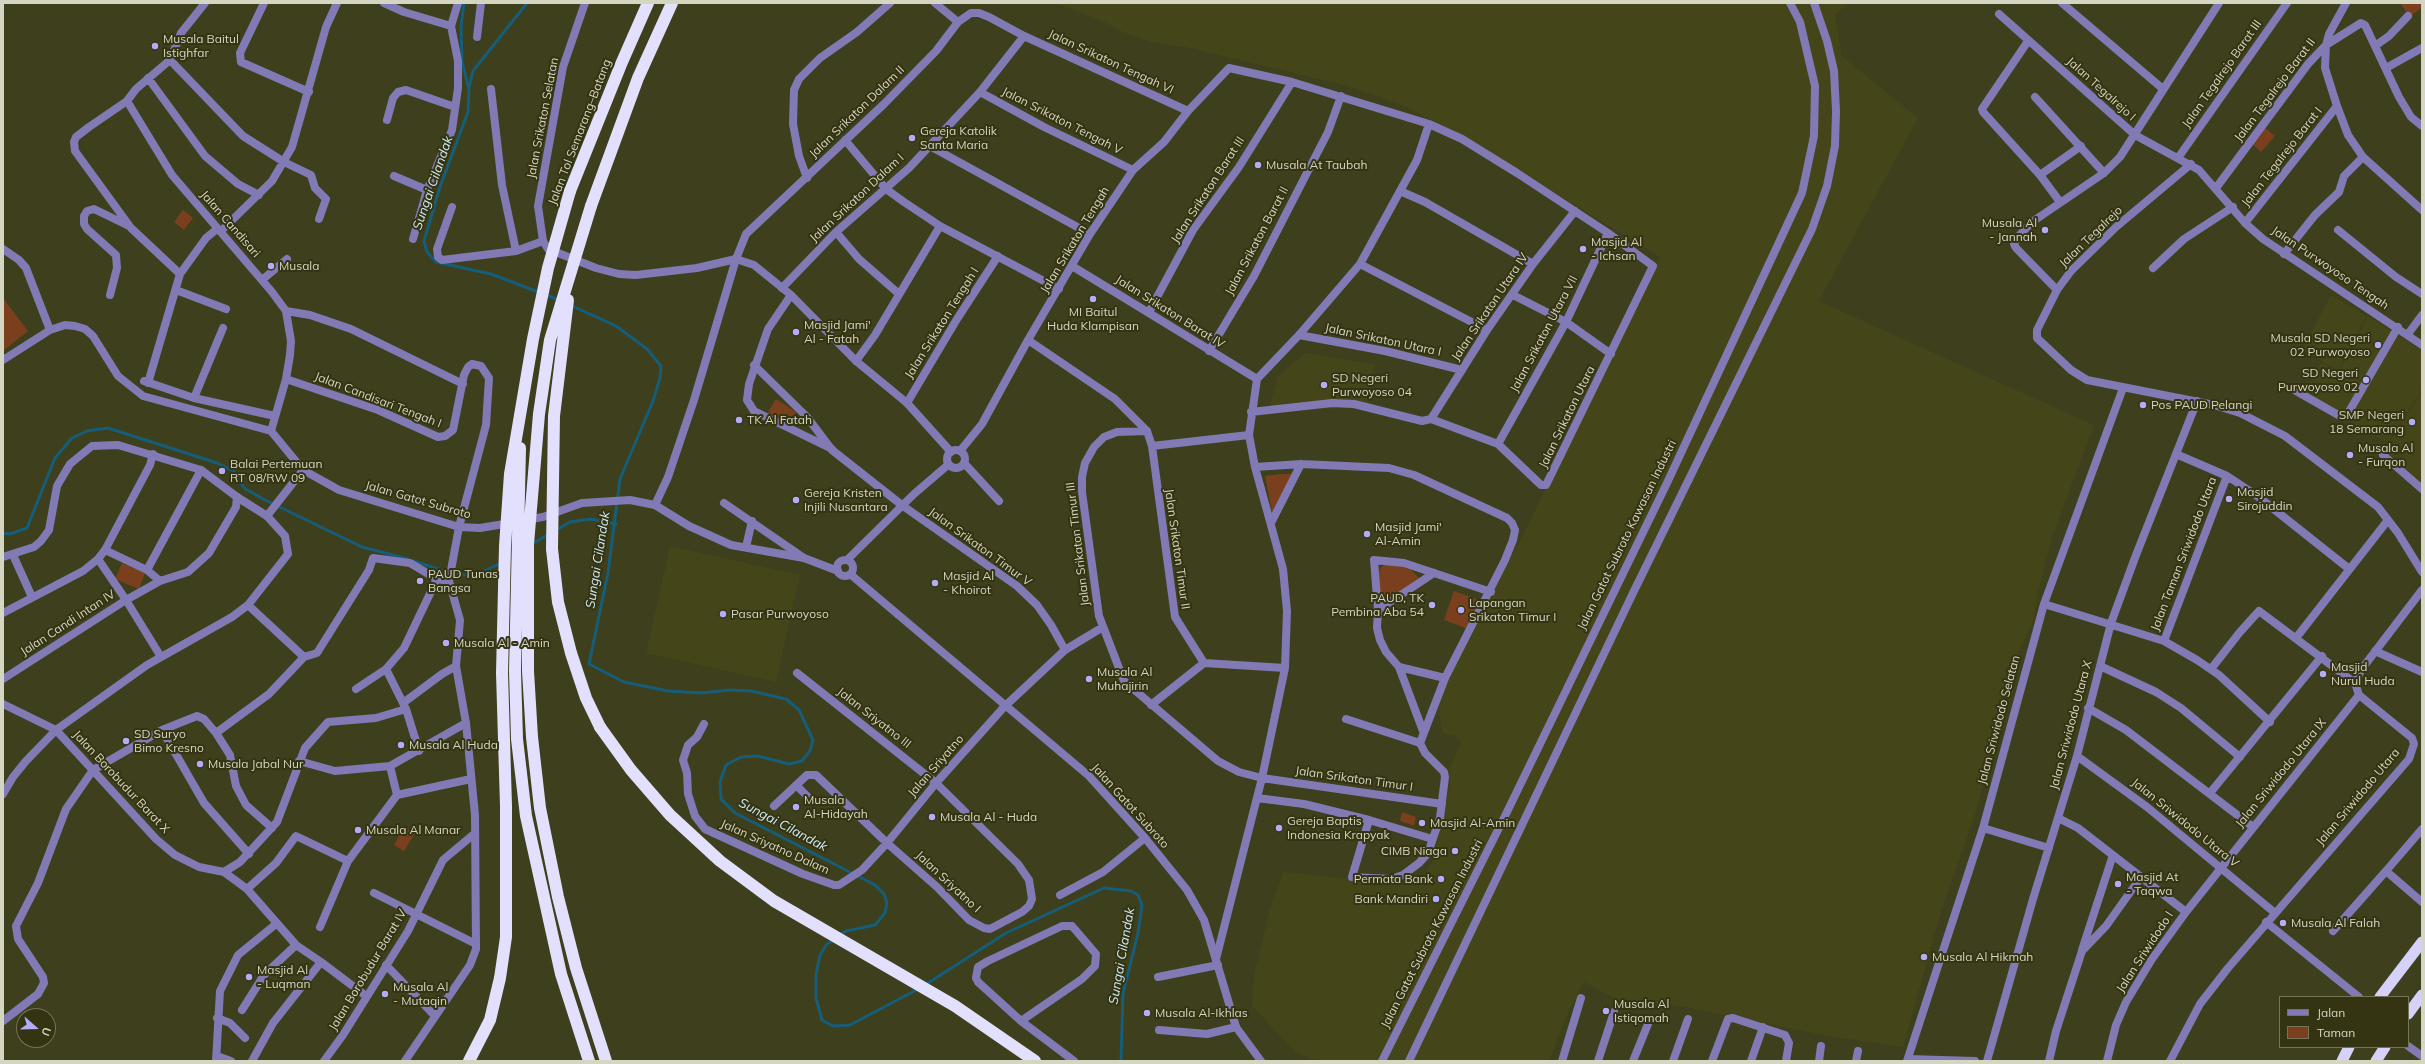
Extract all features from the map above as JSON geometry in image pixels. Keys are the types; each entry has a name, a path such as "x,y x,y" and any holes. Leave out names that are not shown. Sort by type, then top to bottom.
{"highway":[{"name":"Jalan Tol Semarang–Batang","path":"520,415 533,339 548,268 570,191 622,62 648,3"},
{"path":"606,1061 576,968 558,897 540,808 532,737 528,671 528,544 534,464 550,340 591,206 638,78 672,3"},
{"path":"571,269 554,416 552,549 558,602 571,653 586,698 600,727 631,770 670,816 720,861 774,901 955,1006 1035,1061"},
{"path":"520,415 514,671 517,739 526,816 561,974 589,1061"},
{"path":"469,1061 490,1020 500,978 506,937 506,806 502,673 505,546 510,474 520,415"},
{"path":"2381,996 2422,942"},
{"path":"2409,1013 2422,995"},
{"path":"2342,1061 2349,1048"},
{"path":"2376,1061 2384,1048"}],"street":[{"path":"180,274 131,228 74,146 76,137 126,102 148,78 170,60 181,33 205,3"},
{"path":"264,3 240,54 241,62 309,92"},
{"path":"275,416 194,398 146,382 180,274 206,238 219,230 272,181 292,147 309,92 326,27 337,3"},
{"path":"384,3 404,12 451,26"},
{"path":"413,239 427,190 452,130 458,61 451,26 458,3"},
{"path":"477,37 481,3"},
{"name":"Jalan Srikaton Selatan","path":"543,241 538,206 559,86 563,67 585,3"},
{"path":"935,3 958,22 971,13 979,13 1024,36"},
{"name":"Jalan Gatot Subroto Kawasan Industri","path":"1382,1061 1667,483 1802,193 1814,136 1815,86 1808,50 1800,22 1790,3"},
{"path":"1409,1061 1621,617 1812,229 1827,186 1835,146 1836,111 1834,71 1827,41 1814,3"},
{"path":"2062,3 2163,89"},
{"path":"2135,135 2219,3"},
{"name":"Jalan Tegalrejo Barat III","path":"2178,158 2286,3"},
{"name":"Jalan Tegalrejo Barat II","path":"2216,188 2269,115 2326,45 2328,34 2346,3"},
{"path":"807,178 799,156 793,124 794,90 799,79 820,58 886,5"},
{"name":"Jalan Tegalrejo I","path":"1999,14 2135,135 2120,158 2104,172 2032,222 2016,238 2014,244 2021,255 2057,290"},
{"path":"2375,46 2389,36 2408,16"},
{"name":"Jalan Srikaton Dalam II","path":"736,259 746,234 807,178 936,51 958,22"},
{"path":"2420,122 2398,97 2365,25 2361,23 2326,45 2325,68 2348,135 2363,157 2422,210"},
{"name":"Jalan Srikaton Dalam I","path":"782,288 836,232 886,189 980,92 1024,36"},
{"name":"Jalan Srikaton Tengah VI","path":"1024,36 1188,111"},
{"path":"2028,41 1982,109 1983,112 2040,175 2060,202"},
{"path":"2386,68 2422,48"},
{"path":"170,60 243,136 284,162 312,175 315,188 325,197 324,207 319,219"},
{"name":"Jalan Srikaton Tengah","path":"956,452 982,424 1028,340 1090,234 1133,170 1164,142 1188,111 1229,68 1292,82"},
{"path":"148,78 205,156 238,184 259,194"},
{"path":"1292,82 1430,124 1462,139 1608,233"},
{"name":"Jalan Srikaton Barat III","path":"1149,312 1193,230 1239,167 1292,82"},
{"path":"491,89 502,185 516,251"},
{"path":"387,120 393,98 398,92 406,90 455,107"},
{"name":"Jalan Srikaton Tengah V","path":"980,92 1044,127 1133,170"},
{"name":"Jalan Srikaton Barat II","path":"1209,351 1257,269 1328,132 1341,96"},
{"path":"2034,97 2104,172"},
{"name":"Jalan Candisari","path":"126,102 172,175 262,280 286,311 291,342 286,378 270,431"},
{"name":"Jalan Tegalrejo Barat I","path":"2245,223 2337,106"},
{"path":"1158,977 1217,962 1262,778 1285,668 1287,611 1284,576 1255,467 1249,435 1256,379 1299,336 1360,264 1417,160 1430,124"},
{"name":"Jalan Purwoyoso Tengah","path":"2135,135 2191,164 2216,188 2245,223 2284,254 2398,327 2422,345"},
{"path":"845,140 886,189 940,226 1059,288"},
{"path":"928,145 1090,234"},
{"path":"2040,175 2081,146"},
{"path":"2284,254 2315,215 2339,192 2344,176 2363,157"},
{"name":"Jalan Tegalrejo","path":"2191,164 2084,257 2057,290 2037,330 2037,338 2071,370 2086,380 2197,401 2240,413 2285,436 2378,507 2422,572"},
{"path":"394,176 427,190"},
{"path":"1400,191 1426,202 1532,264"},
{"path":"452,207 437,249 440,259 516,251 543,241 548,248 555,253 619,274 636,275 697,268 736,259 754,265 791,295 856,361 908,403 956,452 965,459 964,463 999,501"},
{"path":"2153,268 2184,238 2233,207"},
{"path":"110,294 116,268 116,255 87,230 84,224 84,216 87,211 94,209 131,228"},
{"name":"Jalan Srikaton Utara IV","path":"1431,419 1487,330 1513,295 1532,264 1575,211"},
{"path":"856,361 875,335 940,226"},
{"path":"2338,230 2396,277 2422,294"},
{"path":"836,232 859,259 899,294"},
{"name":"Jalan Srikaton Utara","path":"1251,412 1332,404 1354,404 1422,421 1431,419 1498,444 1541,485 1546,485 1653,266 1608,233"},
{"name":"Jalan Srikaton Utara VII","path":"1498,444 1566,322 1608,233"},
{"path":"3,249 19,260 26,268 50,330"},
{"name":"Jalan Srikaton Tengah I","path":"908,403 957,319 998,256"},
{"path":"262,280 287,259"},
{"path":"655,505 668,477 694,400 736,259"},
{"path":"1360,264 1487,330"},
{"name":"Jalan Srikaton Barat IV","path":"1072,266 1256,379"},
{"path":"176,290 226,310"},
{"path":"791,295 768,329 754,365 747,400 750,407 810,440 832,450"},
{"path":"1513,295 1566,322 1611,354"},
{"path":"286,311 310,315 351,329 463,384 464,375 472,364 481,366 489,378 486,425 459,527 449,578 460,620 456,666 466,723 475,815 475,955 470,965 405,1061"},
{"path":"2408,334 2422,315"},
{"path":"3,360 50,330 65,325 76,326 85,329 93,336 118,376 143,396 270,431 303,470 284,492 267,516"},
{"path":"2296,391 2340,416 2347,415 2398,327"},
{"path":"194,398 223,328"},
{"name":"Jalan Srikaton Utara I","path":"1299,336 1385,351 1462,370"},
{"path":"1028,340 1115,399 1147,430"},
{"path":"754,365 807,417 832,450"},
{"name":"Jalan Candisari Tengah I","path":"286,378 378,410 438,437 450,434 456,424 463,384"},
{"name":"Jalan Sriwidodo Selatan","path":"1908,1060 1982,828 2044,604 2124,388"},
{"name":"Jalan Sriwidodo Utara X","path":"1987,1061 2077,756 2088,708 2111,623 2197,401"},
{"name":"Jalan Srikaton Timur II","path":"1147,430 1152,446 1175,617 1181,629 1204,662"},
{"name":"Jalan Srikaton Timur III","path":"1147,430 1117,432 1104,437 1094,447 1085,463 1082,477 1082,492 1102,627 1124,681 1218,761 1239,772 1262,778"},
{"path":"1152,446 1249,435"},
{"path":"3,557 34,547 49,530 57,486 70,464 92,446 118,446 153,454 202,470 237,497 267,516 285,536 288,554 248,605 232,617 161,657 56,730 26,761 13,777 3,794"},
{"name":"Jalan Srikaton Timur V","path":"832,450 903,506 1017,586 1037,605 1051,625 1065,650"},
{"path":"949,464 947,460 956,452"},
{"path":"3,613 82,571 98,559 105,550 150,464 153,454"},
{"path":"2176,454 2227,476 2256,495 2348,568"},
{"path":"2383,455 2422,489"},
{"path":"949,464 956,468 964,463"},
{"path":"847,560 853,568 850,574 842,575 838,571 840,563 847,560 949,464"},
{"path":"1255,467 1301,464 1389,468 1403,471 1507,518 1515,530 1513,540 1491,592 1445,678 1423,731 1420,743 1425,753 1444,772 1445,777 1440,818 1428,853 1412,869 1391,879 1352,878 1369,820"},
{"path":"1271,523 1301,464"},
{"path":"147,570 202,470"},
{"name":"Jalan Gatot Subroto","path":"303,470 340,490 459,527 480,528 543,517 582,503 602,500 630,500 655,505 689,526 715,539 746,547 804,558 838,571"},
{"name":"Jalan Taman Sriwidodo Utara","path":"2164,641 2227,476"},
{"name":"Jalan Candi Intan IV","path":"3,679 126,600 160,581 188,572 209,553 236,507 237,497"},
{"name":"Jalan Gatot Subroto","path":"724,503 804,558"},
{"path":"2296,638 2348,568 2388,520"},
{"path":"746,547 752,521"},
{"path":"105,550 147,570 160,581"},
{"path":"13,555 32,597"},
{"path":"216,732 269,694 304,657 317,653 361,582 373,558 410,563 421,568 437,579 449,578"},
{"path":"98,559 126,600 161,657"},
{"path":"1423,731 1399,667 1386,652 1380,640 1377,628 1378,610 1374,560 1404,563 1491,592"},
{"path":"1378,610 1434,573"},
{"name":"Jalan Gatot Subroto","path":"850,574 1004,707 1089,776 1145,838 1187,890 1204,920 1236,1027 1261,1061"},
{"path":"356,689 386,669 404,648 437,579"},
{"path":"2355,683 2361,670 2422,590"},
{"path":"2044,604 2111,623 2164,641 2211,669 2270,722"},
{"path":"248,605 304,657"},
{"path":"2211,669 2240,632 2259,611 2322,656 2355,683 2359,695"},
{"path":"1004,707 1065,650 1102,627"},
{"path":"2375,651 2422,672"},
{"path":"2210,793 2270,722 2322,656"},
{"path":"1151,705 1204,662 1285,668"},
{"path":"224,872 240,862 249,854 277,822 290,792 299,761 305,748 328,722 376,718 405,706 442,674 456,666"},
{"path":"2100,666 2156,692 2181,708 2240,757"},
{"path":"1399,667 1445,678"},
{"path":"386,669 405,706 419,751"},
{"name":"Jalan Sriyatno III","path":"797,673 936,783"},
{"name":"Jalan Sriwidodo Utara IX","path":"2222,867 2359,695"},
{"name":"Jalan Sriwidodo Utara","path":"2170,1061 2200,1004 2266,922 2409,759 2414,744 2412,738 2359,695"},
{"path":"3,704 56,730"},
{"name":"Jalan Sriyatno","path":"887,843 936,783 1004,707"},
{"path":"2088,708 2126,730 2253,827"},
{"path":"3,1021 38,994 44,983 43,977 18,939 16,926 38,883 71,798 93,770 162,730 197,716 204,719 216,732 230,755 236,786 246,805 272,828"},
{"path":"1346,719 1420,743"},
{"path":"299,761 335,771 390,766 419,751 466,723"},
{"name":"Jalan Sriyatno Dalam","path":"704,724 688,746 683,760 687,773 688,794 696,816 705,829 821,881 834,885 845,883 862,870 887,843"},
{"name":"Jalan Borobudur Barat X","path":"56,730 156,839 175,855 199,867 224,872 247,889 282,931 296,945 366,996"},
{"path":"162,730 204,803 249,854"},
{"name":"Jalan Sriwidodo Utara V","path":"2077,756 2147,807 2222,867 2274,913"},
{"path":"390,766 397,795"},
{"name":"Jalan Sriyatno I","path":"774,806 807,775 816,775 887,843 977,925 990,929 1030,906 1032,891 1029,880 1018,864 936,783"},
{"name":"Jalan Srikaton Timur I","path":"1262,778 1442,804"},
{"path":"320,927 348,861 397,795 471,779"},
{"path":"796,785 810,800"},
{"path":"1257,798 1304,804 1369,820 1428,838"},
{"path":"2058,818 2078,828 2186,912"},
{"path":"1982,828 2049,848"},
{"path":"2333,931 2422,829"},
{"name":"Jalan Borobudur Barat IV","path":"324,1061 343,1035 417,914 444,860 474,834"},
{"path":"247,889 276,863 296,836 348,861"},
{"path":"1060,895 1103,872 1145,838"},
{"path":"2049,1061 2056,1031 2112,855"},
{"name":"Jalan Sriwidodo I","path":"2107,1061 2116,1025 2126,1002 2152,959 2186,912 2222,867"},
{"path":"2386,870 2422,902"},
{"path":"2082,951 2106,926 2141,877"},
{"path":"374,893 476,944"},
{"path":"2266,922 2358,996"},
{"path":"231,1061 216,1059 217,1018 220,991 238,955 276,924"},
{"path":"1021,1021 1082,979 1096,966 1096,954 1072,926 1062,926 978,967 976,973 978,982 1021,1021 1074,1061"},
{"path":"242,1010 264,975 296,945"},
{"path":"252,1061 272,1023 321,962"},
{"path":"386,965 435,1016"},
{"path":"1562,1061 1581,998"},
{"path":"1598,1061 1614,1012"},
{"path":"217,1018 230,1023 245,1038"},
{"path":"1712,1061 1728,1019 1733,1018 1763,1027 1788,1038 1786,1061"},
{"path":"1634,1061 1650,1019"},
{"path":"1673,1061 1688,1019"},
{"path":"1159,1030 1207,1034 1236,1027"},
{"path":"1751,1061 1763,1027"},
{"path":"1819,1061 1821,1046"},
{"path":"2409,1047 2422,1056"},
{"path":"1856,1061 1858,1052"},
{"path":"1908,1060 1975,1061"}],"shaded area":[{"path":"1055,3 1849,3 1835,15 1842,56 1918,118 1819,301 2094,425 2052,538 2038,593 2033,622 2011,668 2003,710 1974,818 1942,909 1903,1047 1827,1036 1681,1006 1621,1002 1584,982 1566,1017 1549,1061 1320,1061 1296,1053 1252,1006 1254,975 1270,909 1283,872 1418,886 1433,859 1450,786 1449,769 1461,743 1456,736 1442,733 1438,703 1454,666 1523,535 1660,257 1453,131 1404,106 1348,86 1185,47 1151,42 1125,33 1102,21"},
{"path":"2331,295 2367,316 2338,370 2302,350"},
{"name":"SD Negeri Purwoyoso 02","path":"2368,316 2422,351 2422,389 2388,442 2301,398 2321,362 2339,371"},
{"name":"SD Negeri Purwoyoso 04","path":"1305,353 1374,364 1368,410 1343,408 1268,413 1278,376"},
{"name":"SMP Negeri 18 Semarang","path":"2422,391 2422,487 2382,453"},
{"name":"Pasar Purwoyoso","path":"670,546 800,575 776,682 646,653"}],"green space":[{"path":"2400,3 2422,3 2422,7 2410,17"},
{"path":"2264,127 2275,136 2261,152 2251,143"},
{"path":"183,210 193,218 184,230 174,222"},
{"path":"3,298 28,331 3,351"},
{"path":"776,399 796,412 788,425 768,412"},
{"path":"1295,474 1272,512 1265,476"},
{"path":"122,563 145,573 139,589 115,579"},
{"path":"1388,563 1402,566 1411,570 1420,579 1383,605 1380,593 1379,573 1381,567"},
{"name":"Lapangan Srikaton Timur I","path":"1454,591 1479,600 1468,629 1444,620"},
{"path":"1402,812 1416,817 1414,826 1400,821"},
{"path":"404,827 415,833 404,851 394,845"}],"waterway":[{"name":"Sungai Cilandak","path":"464,3 461,26 462,61 469,90 468,112 440,187 424,241 427,252 436,262 491,274 541,293"},
{"path":"469,88 473,71 527,3"},
{"name":"Sungai Cilandak","path":"546,295 559,300"},
{"name":"Sungai Cilandak","path":"570,305 616,326 647,349 661,366 660,378 653,401 620,479 608,573 589,664 624,682 668,691 701,693 730,690 751,691 786,699 799,710 813,740 810,751 802,761 789,764 758,756 741,757 726,765 720,782 721,799 735,813 875,885 884,894 887,903 885,913 875,925 846,931 840,935"},
{"path":"3,533 10,534 27,528 55,458 72,438 87,431 108,428 217,463 234,471 244,488 263,499 362,547 408,559"},
{"path":"556,530 570,522 590,519 616,524"},
{"path":"532,544 549,534"},
{"path":"414,561 450,573 466,575 480,573 501,563"},
{"name":"Sungai Cilandak","path":"925,985 1006,933 1104,888 1131,891 1138,895 1142,905 1138,933 1123,994 1121,1061"},
{"name":"Sungai Cilandak","path":"834,940 827,944 820,955 816,975 816,998 822,1020 833,1026 850,1025 918,989"}],"place":[{"name":"Musala Baitul Istighfar","path":"155,46"},
{"name":"Gereja Katolik Santa Maria","path":"912,138"},
{"name":"Musala At Taubah","path":"1258,165"},
{"name":"Musala Al - Jannah","path":"2045,230"},
{"name":"Masjid Al - Ichsan","path":"1583,249"},
{"name":"Musala","path":"271,266"},
{"name":"MI Baitul Huda Klampisan","path":"1093,299"},
{"name":"Masjid Jami' Al - Fatah","path":"796,332"},
{"name":"Musala SD Negeri 02 Purwoyoso","path":"2378,345"},
{"name":"SD Negeri Purwoyoso 02","path":"2366,380"},
{"name":"SD Negeri Purwoyoso 04","path":"1324,385"},
{"name":"Pos PAUD Pelangi","path":"2143,405"},
{"name":"TK Al Fatah","path":"739,420"},
{"name":"SMP Negeri 18 Semarang","path":"2412,422"},
{"name":"Musala Al - Furqon","path":"2350,455"},
{"name":"Balai Pertemuan RT 08/RW 09","path":"222,471"},
{"name":"Masjid Sirojuddin","path":"2229,499"},
{"name":"Gereja Kristen Injili Nusantara","path":"796,500"},
{"name":"Masjid Jami' Al-Amin","path":"1367,534"},
{"name":"PAUD Tunas Bangsa","path":"420,581"},
{"name":"Masjid Al - Khoirot","path":"935,583"},
{"name":"PAUD, TK Pembina Aba 54","path":"1432,605"},
{"name":"Lapangan Srikaton Timur I","path":"1461,610"},
{"name":"Pasar Purwoyoso","path":"723,614"},
{"name":"Musala Al - Amin","path":"446,643"},
{"name":"Masjid Nurul Huda","path":"2323,674"},
{"name":"Musala Al Muhajirin","path":"1089,679"},
{"name":"SD Suryo Bimo Kresno","path":"126,741"},
{"name":"Musala Al Huda","path":"401,745"},
{"name":"Musala Jabal Nur","path":"200,764"},
{"name":"Musala Al-Hidayah","path":"796,807"},
{"name":"Musala Al - Huda","path":"932,817"},
{"name":"Masjid Al-Amin","path":"1422,823"},
{"name":"Gereja Baptis Indonesia Krapyak","path":"1279,828"},
{"name":"Musala Al Manar","path":"358,830"},
{"name":"CIMB Niaga","path":"1455,851"},
{"name":"Permata Bank","path":"1441,879"},
{"name":"Masjid At - Taqwa","path":"2118,884"},
{"name":"Bank Mandiri","path":"1436,899"},
{"name":"Musala Al Falah","path":"2283,923"},
{"name":"Musala Al Hikmah","path":"1924,957"},
{"name":"Masjid Al - Luqman","path":"249,977"},
{"name":"Musala Al - Mutaqin","path":"385,994"},
{"name":"Musala Al Istiqomah","path":"1606,1011"},
{"name":"Musala Al-Ikhlas","path":"1147,1013"}]}
